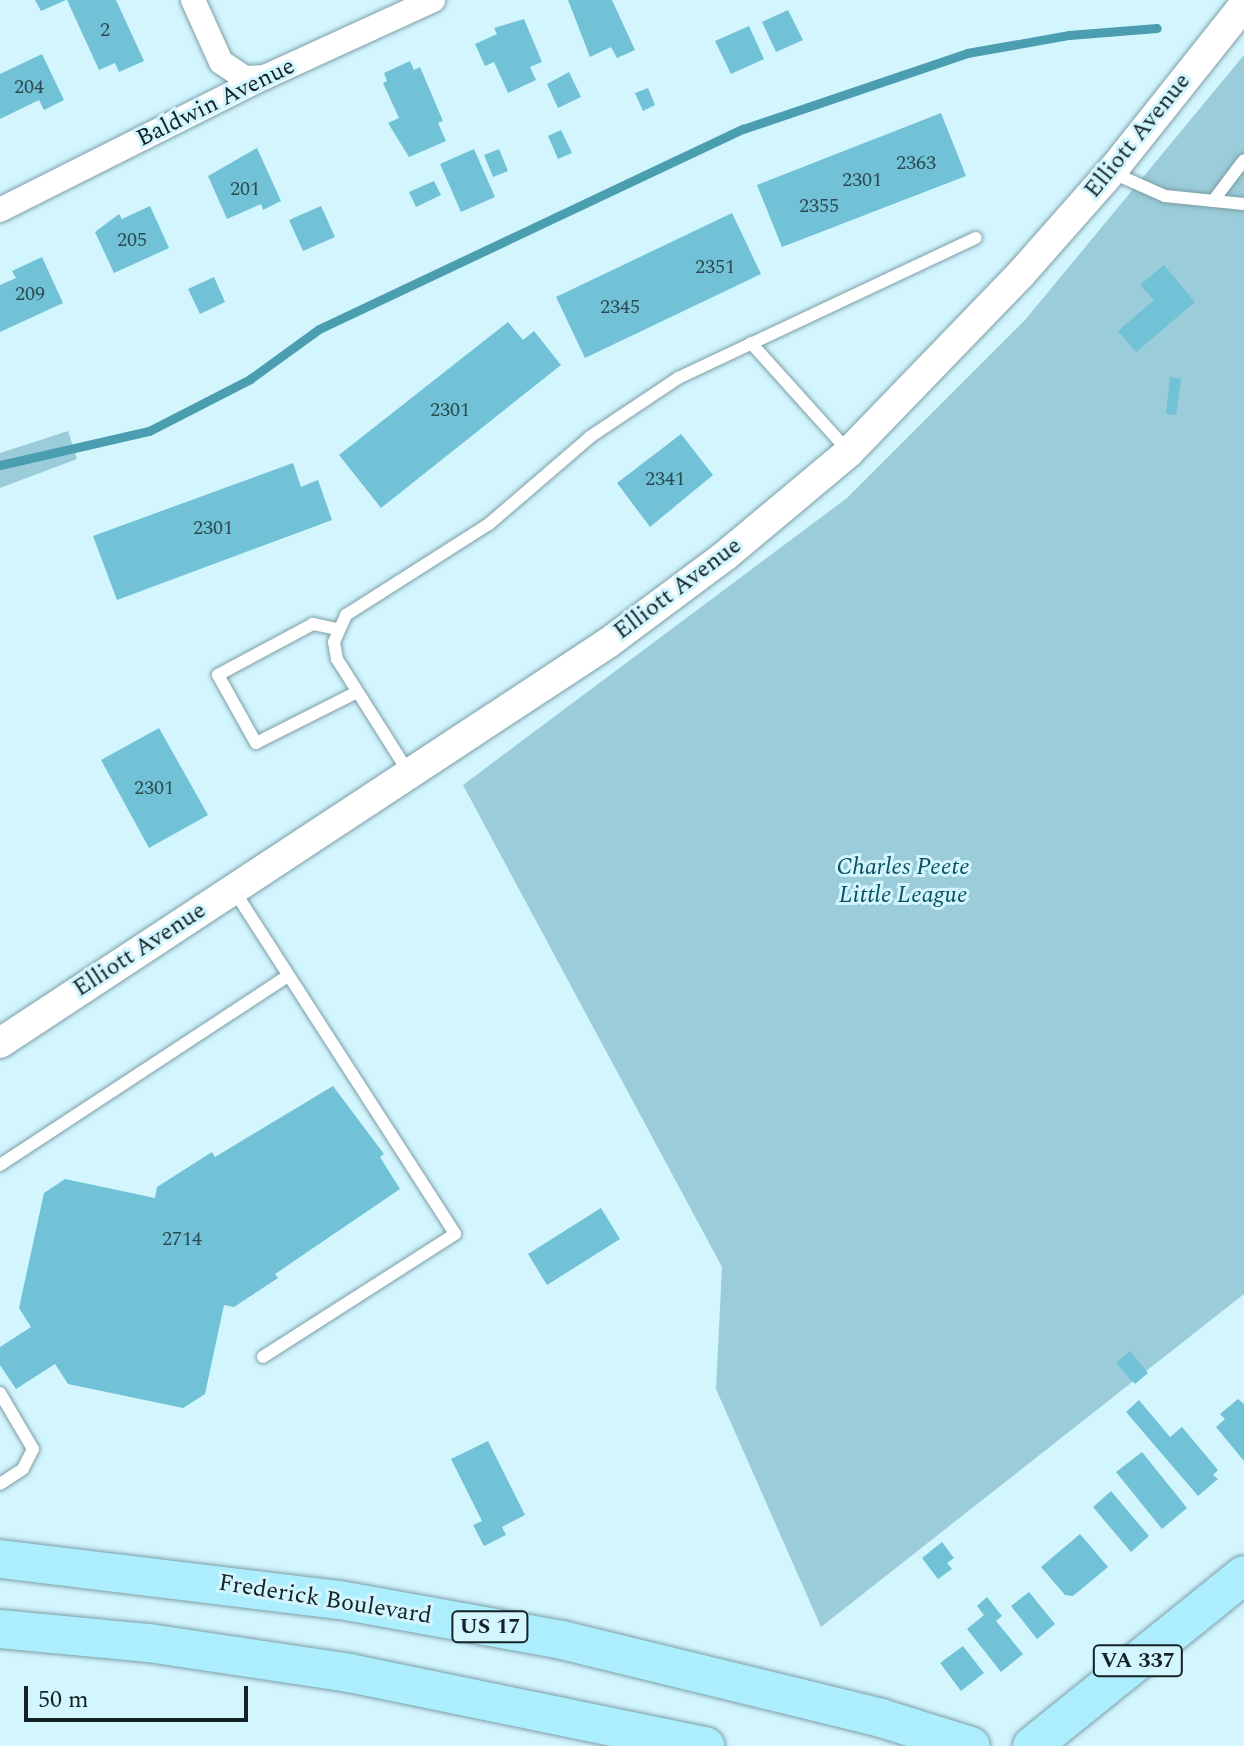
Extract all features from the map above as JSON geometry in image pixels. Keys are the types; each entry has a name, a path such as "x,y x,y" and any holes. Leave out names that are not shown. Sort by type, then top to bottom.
{"main road":[{"name":"Frederick Boulevard","path":"0,1559 340,1600 562,1640 850,1710 971,1746"},
{"name":"VA 337","path":"1032,1746 1244,1575"},
{"path":"0,1629 149,1643 349,1673 706,1746"}],"street":[{"path":"193,0 221,62 245,78 265,77"},
{"name":"Baldwin Avenue","path":"0,210 265,77 433,0"},
{"name":"Elliott Avenue","path":"0,1043 608,643 726,555 849,452 1020,275 1111,172 1244,5"}],"lane":[{"path":"1213,201 1244,160"},
{"path":"1111,172 1165,196 1244,204"},
{"path":"409,773 337,659 337,629 355,608 489,524 633,405 751,343 976,238"},
{"path":"751,343 849,452"},
{"path":"337,629 313,624 218,675 256,743 357,692"},
{"path":"233,889 455,1234 263,1357"},
{"path":"0,1165 288,976"},
{"path":"0,1393 33,1449 23,1469 0,1484"}],"green space":[{"name":"Charles Peete Little League","path":"1244,55 1244,1294 821,1627 716,1389 722,1267 463,785 847,498 1025,320"},
{"path":"68,431 77,459 0,488 0,453"}],"building":[{"path":"35,0 66,0 41,11"},
{"path":"67,0 116,0 144,61 119,72 115,63 99,70"},
{"path":"568,0 612,0 635,50 617,58 611,47 590,57"},
{"path":"788,10 803,40 776,52 762,22"},
{"path":"524,19 542,62 530,67 536,80 508,93 494,62 485,66 475,44 497,34 494,28"},
{"path":"749,26 764,59 731,74 715,41"},
{"path":"42,54 64,100 44,110 39,100 0,119 0,74"},
{"path":"410,61 414,70 420,67 443,121 438,123 446,141 409,157 388,123 399,118 383,83 387,81 384,73"},
{"path":"569,72 581,97 558,108 547,84"},
{"path":"648,88 655,105 643,111 635,93"},
{"path":"941,113 966,176 782,247 757,185"},
{"path":"561,130 572,153 558,159 548,136"},
{"path":"257,148 281,201 263,210 261,204 227,219 208,176"},
{"path":"474,149 495,197 461,212 440,164"},
{"path":"499,149 508,171 493,177 484,155"},
{"path":"434,181 441,195 416,207 409,192"},
{"path":"150,206 169,248 114,273 95,232 119,214 122,219"},
{"path":"321,206 335,237 303,251 289,220"},
{"path":"732,213 761,274 585,358 556,297"},
{"path":"42,257 63,303 0,332 0,285 16,278 12,271"},
{"path":"1164,265 1195,302 1136,352 1118,331 1154,300 1140,285"},
{"path":"214,277 225,302 200,314 188,289"},
{"path":"508,322 523,340 534,331 561,365 381,508 339,455"},
{"path":"1170,377 1181,379 1176,415 1166,414"},
{"path":"681,434 713,475 650,527 617,483"},
{"path":"293,463 301,487 318,480 332,520 117,600 93,536"},
{"path":"159,728 208,815 149,848 101,760"},
{"path":"333,1086 384,1154 380,1157 400,1189 275,1274 278,1278 234,1307 224,1305 205,1394 183,1408 68,1384 55,1364 16,1389 0,1365 0,1347 31,1327 19,1308 44,1193 65,1179 155,1198 157,1187 212,1152 215,1157"},
{"path":"601,1208 620,1239 547,1285 528,1254"},
{"path":"1130,1351 1148,1373 1135,1384 1116,1363"},
{"path":"1238,1399 1244,1404 1244,1461 1216,1427 1225,1419 1220,1414"},
{"path":"1139,1400 1170,1437 1182,1427 1218,1470 1213,1475 1218,1479 1198,1496 1126,1412"},
{"path":"488,1441 525,1515 502,1527 506,1535 484,1546 473,1525 482,1521 451,1459"},
{"path":"1142,1452 1187,1508 1162,1529 1116,1472"},
{"path":"1111,1491 1149,1536 1131,1552 1093,1507"},
{"path":"1080,1534 1108,1567 1073,1596 1065,1595 1041,1567"},
{"path":"942,1542 954,1558 947,1563 952,1569 938,1579 922,1558"},
{"path":"1029,1592 1055,1624 1037,1639 1011,1606"},
{"path":"987,1597 1002,1616 996,1621 1023,1654 1001,1672 967,1629 984,1615 977,1606"},
{"path":"963,1646 984,1673 961,1691 940,1663"}],"waterway":[{"path":"0,465 149,431 250,379 319,329 743,129 967,53 1069,35 1157,28"}]}
